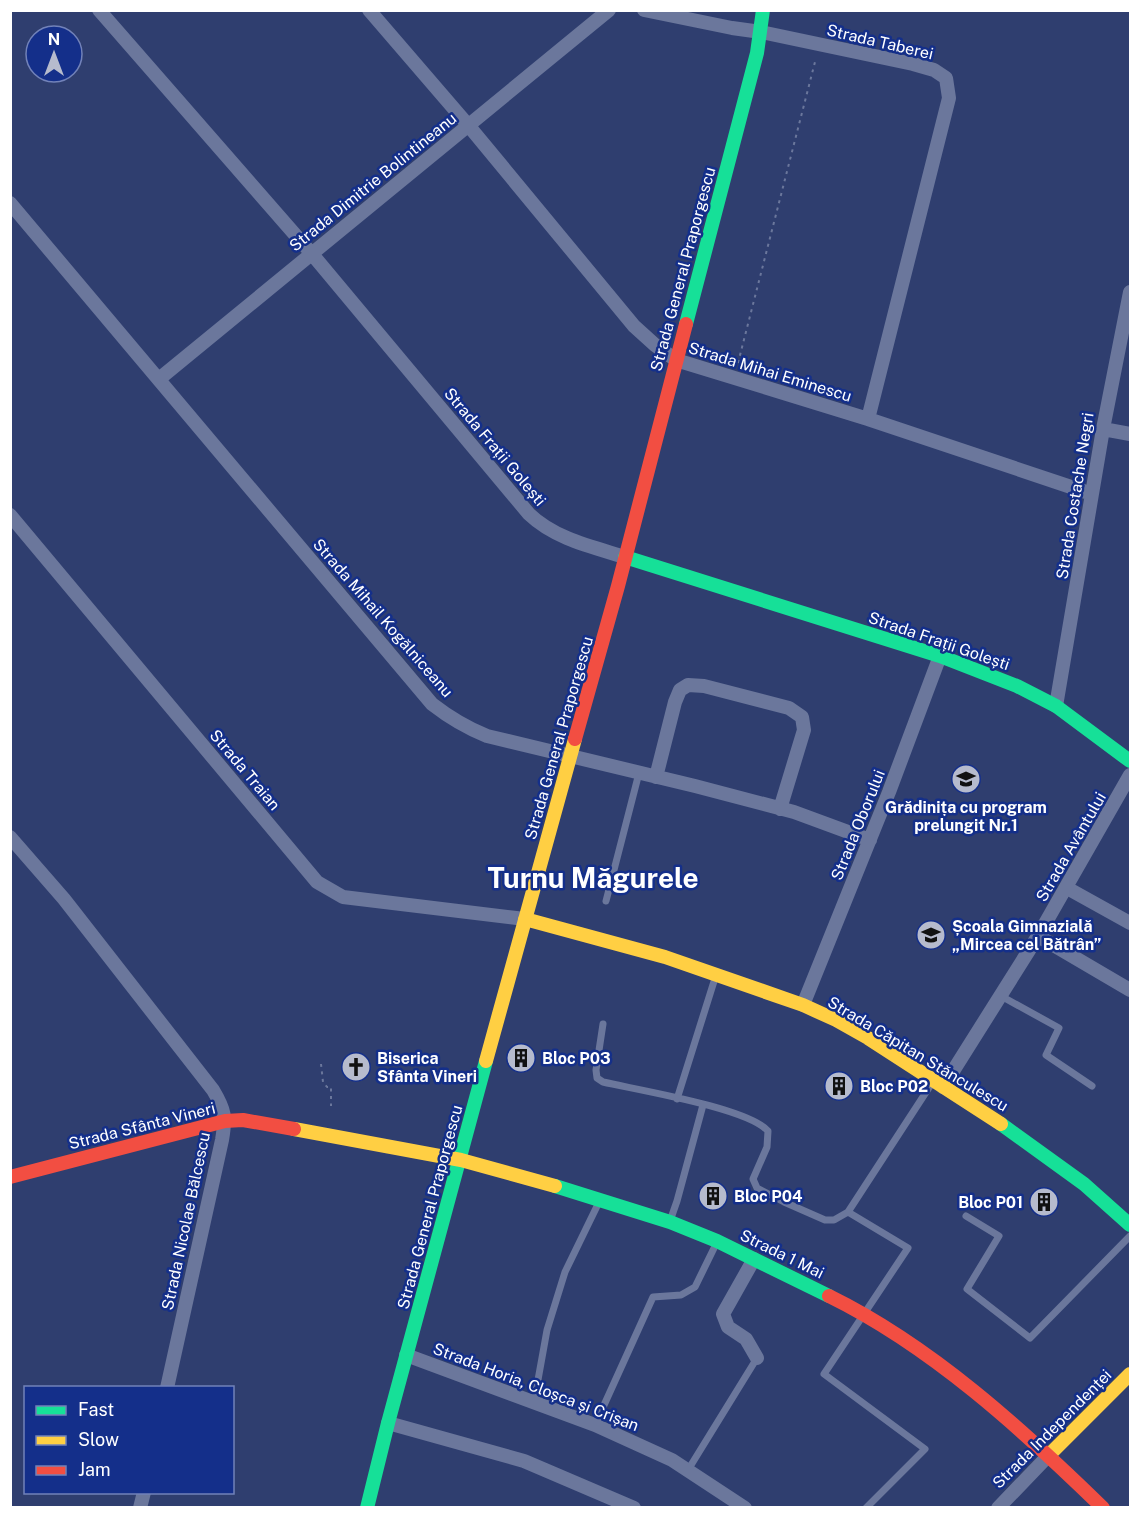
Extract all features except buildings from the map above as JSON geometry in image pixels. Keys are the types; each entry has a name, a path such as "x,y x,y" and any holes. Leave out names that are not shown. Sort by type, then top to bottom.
{"main road":[{"name":"Strada General Praporgescu","path":"367,1508 406,1355 626,557 761,32 763,10"},
{"name":"Strada Frații Golești","path":"626,557 940,656 1017,686 1056,706 1131,761"},
{"name":"Strada Căpitan Stănculescu","path":"525,919 588,935 803,1005 860,1034 1012,1131 1112,1207 1131,1225"},
{"name":"Strada Sfânta Vineri","path":"10,1177 225,1121 243,1120 461,1160"},
{"name":"Strada 1 Mai","path":"461,1160 600,1199 670,1222 717,1241 864,1313 921,1352 983,1400 1049,1455 1102,1508"},
{"name":"Strada Independenței","path":"1049,1455 1131,1374"}],"street":[{"name":"Strada Frații Golești","path":"99,10 312,254 529,514 550,530 564,537 626,557"},
{"name":"Strada Mihai Eminescu","path":"369,10 468,125 634,326 676,360 868,419 1092,494"},
{"name":"Strada Dimitrie Bolintineanu","path":"159,379 609,10"},
{"name":"Strada Taberei","path":"644,10 913,64 934,70 946,78 949,98 868,419"},
{"name":"Strada Mihail Kogălniceanu","path":"10,203 432,704 465,727 487,736 639,772 780,809 870,840"},
{"name":"Strada Costache Negri","path":"1056,706 1102,429 1126,338 1131,292"},
{"path":"1102,429 1131,434"},
{"name":"Strada Traian","path":"10,515 317,882 343,897 525,919"},
{"name":"Strada Oborului","path":"803,1005 870,840 940,656"},
{"path":"656,777 680,690 688,685 704,686 789,708 802,717 804,730 780,809"},
{"name":"Strada Avântului","path":"938,1084 1001,996 1067,888 1131,775"},
{"name":"Strada Nicolae Bălcescu","path":"10,837 64,899 213,1090 223,1107 225,1121 167,1386"},
{"path":"1067,888 1131,923"},
{"path":"1038,936 1131,990"},
{"path":"754,1259 723,1314 728,1327 746,1339 757,1358"},
{"name":"Strada Horia, Cloșca și Crișan","path":"406,1355 595,1425 672,1460 745,1508"},
{"path":"388,1423 524,1461 634,1508"},
{"name":"Strada Independenței","path":"998,1508 1049,1455"}],"lane":[{"path":"606,901 639,772"},
{"path":"677,1099 716,975"},
{"path":"1001,996 1059,1028 1046,1055 1092,1086"},
{"path":"603,1024 596,1070 597,1078 603,1082 738,1114 763,1126 768,1131 766,1147 753,1179 757,1188 825,1220 834,1220 848,1212 938,1084"},
{"path":"670,1222 703,1105"},
{"path":"534,1402 547,1330 565,1272 600,1199"},
{"path":"848,1212 908,1248 824,1374 925,1449 866,1508"},
{"path":"966,1216 999,1236 967,1289 1030,1338 1131,1236"},
{"path":"595,1425 653,1297 681,1295 695,1287 717,1241"},
{"path":"688,1470 757,1358"}],"path":[{"path":"734,377 820,44"},
{"path":"321,1064 323,1082 327,1087 331,1087 331,1106"},
{"path":"322,1074 327,1074"}],"traffic: fast":[{"path":"686,324 757,53 763,10"},
{"path":"625,557 940,656 1017,686 1056,706 1130,761"},
{"path":"367,1508 486,1061"},
{"path":"1001,1124 1084,1184 1130,1225"},
{"path":"555,1186 670,1222 717,1241 829,1296"}],"traffic: slow":[{"path":"486,1061 575,739"},
{"path":"525,919 665,957 803,1005 868,1038 1001,1124"},
{"path":"294,1129 461,1160 555,1186"},
{"path":"1049,1455 1130,1374"}],"traffic: jam":[{"path":"575,739 618,586 686,324"},
{"path":"10,1177 225,1121 243,1120 294,1129"},
{"path":"829,1296 903,1339 974,1391 1008,1419 1103,1508"}],"place":[{"name":"Grădinița cu program prelungit Nr.1","path":"966,779"},
{"name":"Școala Gimnazială „Mircea cel Bătrân”","path":"931,935"},
{"name":"Bloc P03","path":"521,1058"},
{"name":"Biserica Sfânta Vineri","path":"356,1067"},
{"name":"Bloc P02","path":"839,1086"},
{"name":"Bloc P04","path":"713,1196"},
{"name":"Bloc P01","path":"1044,1202"}],"district":[{"name":"Turnu Măgurele","path":"593,877"}]}
